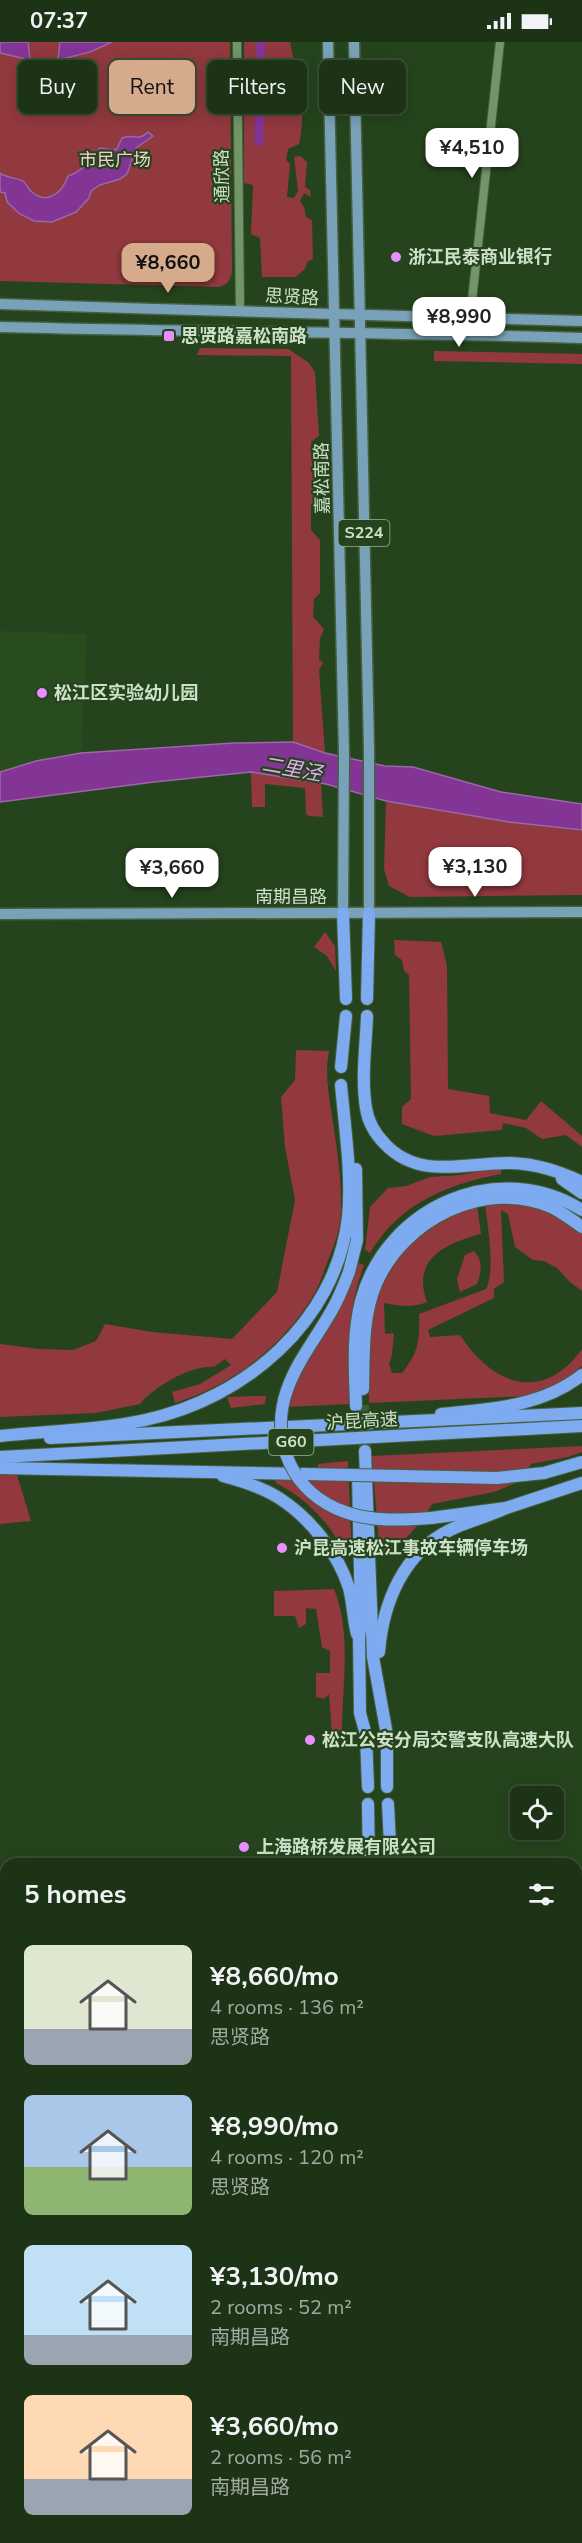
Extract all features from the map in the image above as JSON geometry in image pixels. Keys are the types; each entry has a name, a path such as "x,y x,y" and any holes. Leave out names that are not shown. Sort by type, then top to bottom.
{"highway":[{"path":"343,913 346,999"},
{"path":"367,999 369,913"},
{"path":"341,1067 346,1016"},
{"path":"367,1016 366,1109 371,1124 380,1139 392,1152 408,1162 425,1167 525,1164 542,1166 582,1182"},
{"path":"0,1436 136,1421 178,1411 210,1399 228,1389 249,1376 285,1345 316,1306 328,1284 345,1238 349,1163 341,1085 356,1163 359,1216 357,1240 349,1272 333,1308 293,1374 286,1392 280,1424 283,1450 298,1478 311,1492 345,1512 375,1519 431,1518 506,1508"},
{"path":"525,1164 555,1176 582,1193"},
{"path":"582,1210 556,1195 519,1188 501,1188 456,1198 417,1219 402,1232 383,1255 361,1300 354,1340 359,1405 366,1322 375,1285 395,1252 422,1226 450,1210 467,1204 501,1198 518,1199 551,1207 582,1227"},
{"path":"252,1430 513,1406 551,1395 582,1375"},
{"name":"沪昆高速","path":"0,1440 582,1413"},
{"name":"沪昆高速","path":"0,1457 582,1426"},
{"path":"368,1787 366,1735 360,1713 361,1451 373,1657 387,1735 387,1787"},
{"path":"0,1468 497,1478 544,1473 582,1462"},
{"path":"193,1471 225,1477 279,1497 304,1518 338,1563 349,1589 353,1620 359,1638"},
{"path":"376,1677 381,1631 387,1606 396,1584 410,1563 427,1546 447,1532 506,1508 582,1483"},
{"path":"368,1804 369,1858"},
{"path":"388,1804 391,1858"}],"main road":[{"name":"嘉松南路","path":"328,42 344,754 343,913"},
{"name":"S224","path":"354,42 369,750 369,913"},
{"name":"思贤路","path":"0,304 240,310 359,317 582,321"},
{"name":"思贤路","path":"0,327 582,338"},
{"name":"南期昌路","path":"0,914 582,912"}],"street":[{"name":"通欣路","path":"237,42 240,310"},
{"path":"470,319 500,42"}],"shaded area":[{"name":"松江区实验幼儿园","path":"0,631 87,634 81,753 36,761 0,772"}],"green space":[{"name":"市民广场","path":"0,42 230,42 230,60 207,60 207,114 231,114 232,272 228,282 218,287 0,281"},
{"path":"244,42 290,42 294,60 244,60"},
{"path":"244,114 302,114 299,144 288,149 286,160 290,164 287,197 294,198 298,191 294,157 300,156 307,162 305,187 310,190 311,197 304,193 300,201 306,217 312,220 313,259 307,262 305,269 295,277 262,277 260,238 251,234 253,185 244,183"},
{"path":"200,348 288,349 308,362 315,372 319,436 311,442 314,485 318,491 318,502 311,504 311,530 320,540 320,593 314,599 313,617 324,629 320,639 319,659 323,663 319,670 325,753 293,742 291,356 197,355"},
{"path":"434,351 582,354 582,364 434,361"},
{"path":"251,772 321,783 323,817 306,814 305,788 265,784 265,807 252,807"},
{"path":"386,801 509,822 582,831 582,895 410,897 389,886 384,869"},
{"path":"325,932 335,946 336,971 327,956 314,947"},
{"path":"394,940 441,942 447,966 448,1089 489,1096 490,1113 526,1120 541,1101 582,1136 582,1147 566,1135 542,1139 526,1128 503,1123 502,1130 434,1136 402,1124 402,1107 411,1099 409,975 404,971 402,960 395,955"},
{"path":"296,1050 329,1051 327,1080 341,1198 341,1217 335,1244 317,1288 300,1315 270,1348 235,1375 216,1386 175,1403 172,1392 200,1384 231,1365 225,1359 214,1367 184,1373 154,1391 140,1404 96,1413 0,1417 0,1344 73,1350 96,1341 105,1324 152,1332 232,1339 277,1292 295,1200 285,1147 281,1097 295,1080"},
{"path":"501,1167 501,1174 443,1190 426,1199 395,1221 370,1253 365,1250 370,1207 388,1188 406,1186 430,1177 460,1175"},
{"path":"500,1201 547,1208 582,1234 582,1291 557,1268 544,1261 533,1260 515,1247 508,1214 501,1210 504,1282 494,1289 494,1298 428,1330 430,1337 460,1335 487,1366 502,1376 518,1381 535,1382 551,1377 567,1366 582,1349 582,1366 561,1385 530,1396 369,1403 368,1344 379,1284 403,1247 441,1218 477,1205 481,1234 456,1242 435,1255 424,1274 423,1287 427,1302 406,1306 384,1303 385,1334 394,1333 389,1364 392,1373 402,1373 415,1352 419,1314 486,1289 491,1259 485,1202"},
{"path":"474,1251 481,1266 477,1284 460,1292 457,1279 465,1255"},
{"path":"358,1263 364,1265 354,1301 349,1334 350,1404 285,1407 288,1392"},
{"path":"266,1396 265,1404 231,1408 227,1397"},
{"path":"582,1446 582,1452 568,1457 531,1464 521,1481 494,1492 432,1504 409,1535 380,1557 372,1456"},
{"path":"348,1461 352,1557 346,1558 334,1535 318,1514 298,1497 276,1483 274,1478 318,1477 318,1464"},
{"path":"0,1475 17,1475 31,1521 0,1524"},
{"path":"334,1589 343,1624 345,1660 342,1733 332,1733 329,1694 324,1699 316,1697 316,1673 330,1673 330,1651 322,1647 316,1609 306,1608 306,1624 299,1628 295,1616 274,1616 274,1591"}],"water":[{"path":"0,42 28,42 30,60 0,53"},
{"path":"60,42 112,42 90,52 58,60"},
{"path":"148,132 153,136 136,148 127,174 120,179 100,185 91,191 89,198 76,212 52,222 34,221 20,214 7,202 5,193 0,192 0,173 23,181 38,196 44,198 54,195 63,187 68,176 90,161 100,148 117,149 122,138 138,137"},
{"name":"二里泾","path":"293,742 325,753 385,766 413,767 501,792 582,804 582,830 509,822 386,801 326,784 251,772 0,802 0,772 36,761 81,753 234,743"}],"waterway":[{"path":"259,142 261,42"}],"tunnel":[{"path":"363,1405 365,1451"}],"place":[{"name":"浙江民泰商业银行","path":"396,257"},
{"name":"思贤路嘉松南路","path":"169,336"},
{"name":"松江区实验幼儿园","path":"42,693"},
{"name":"沪昆高速松江事故车辆停车场","path":"282,1548"},
{"name":"松江公安分局交警支队高速大队","path":"310,1740"},
{"name":"上海路桥发展有限公司","path":"244,1847"}]}
